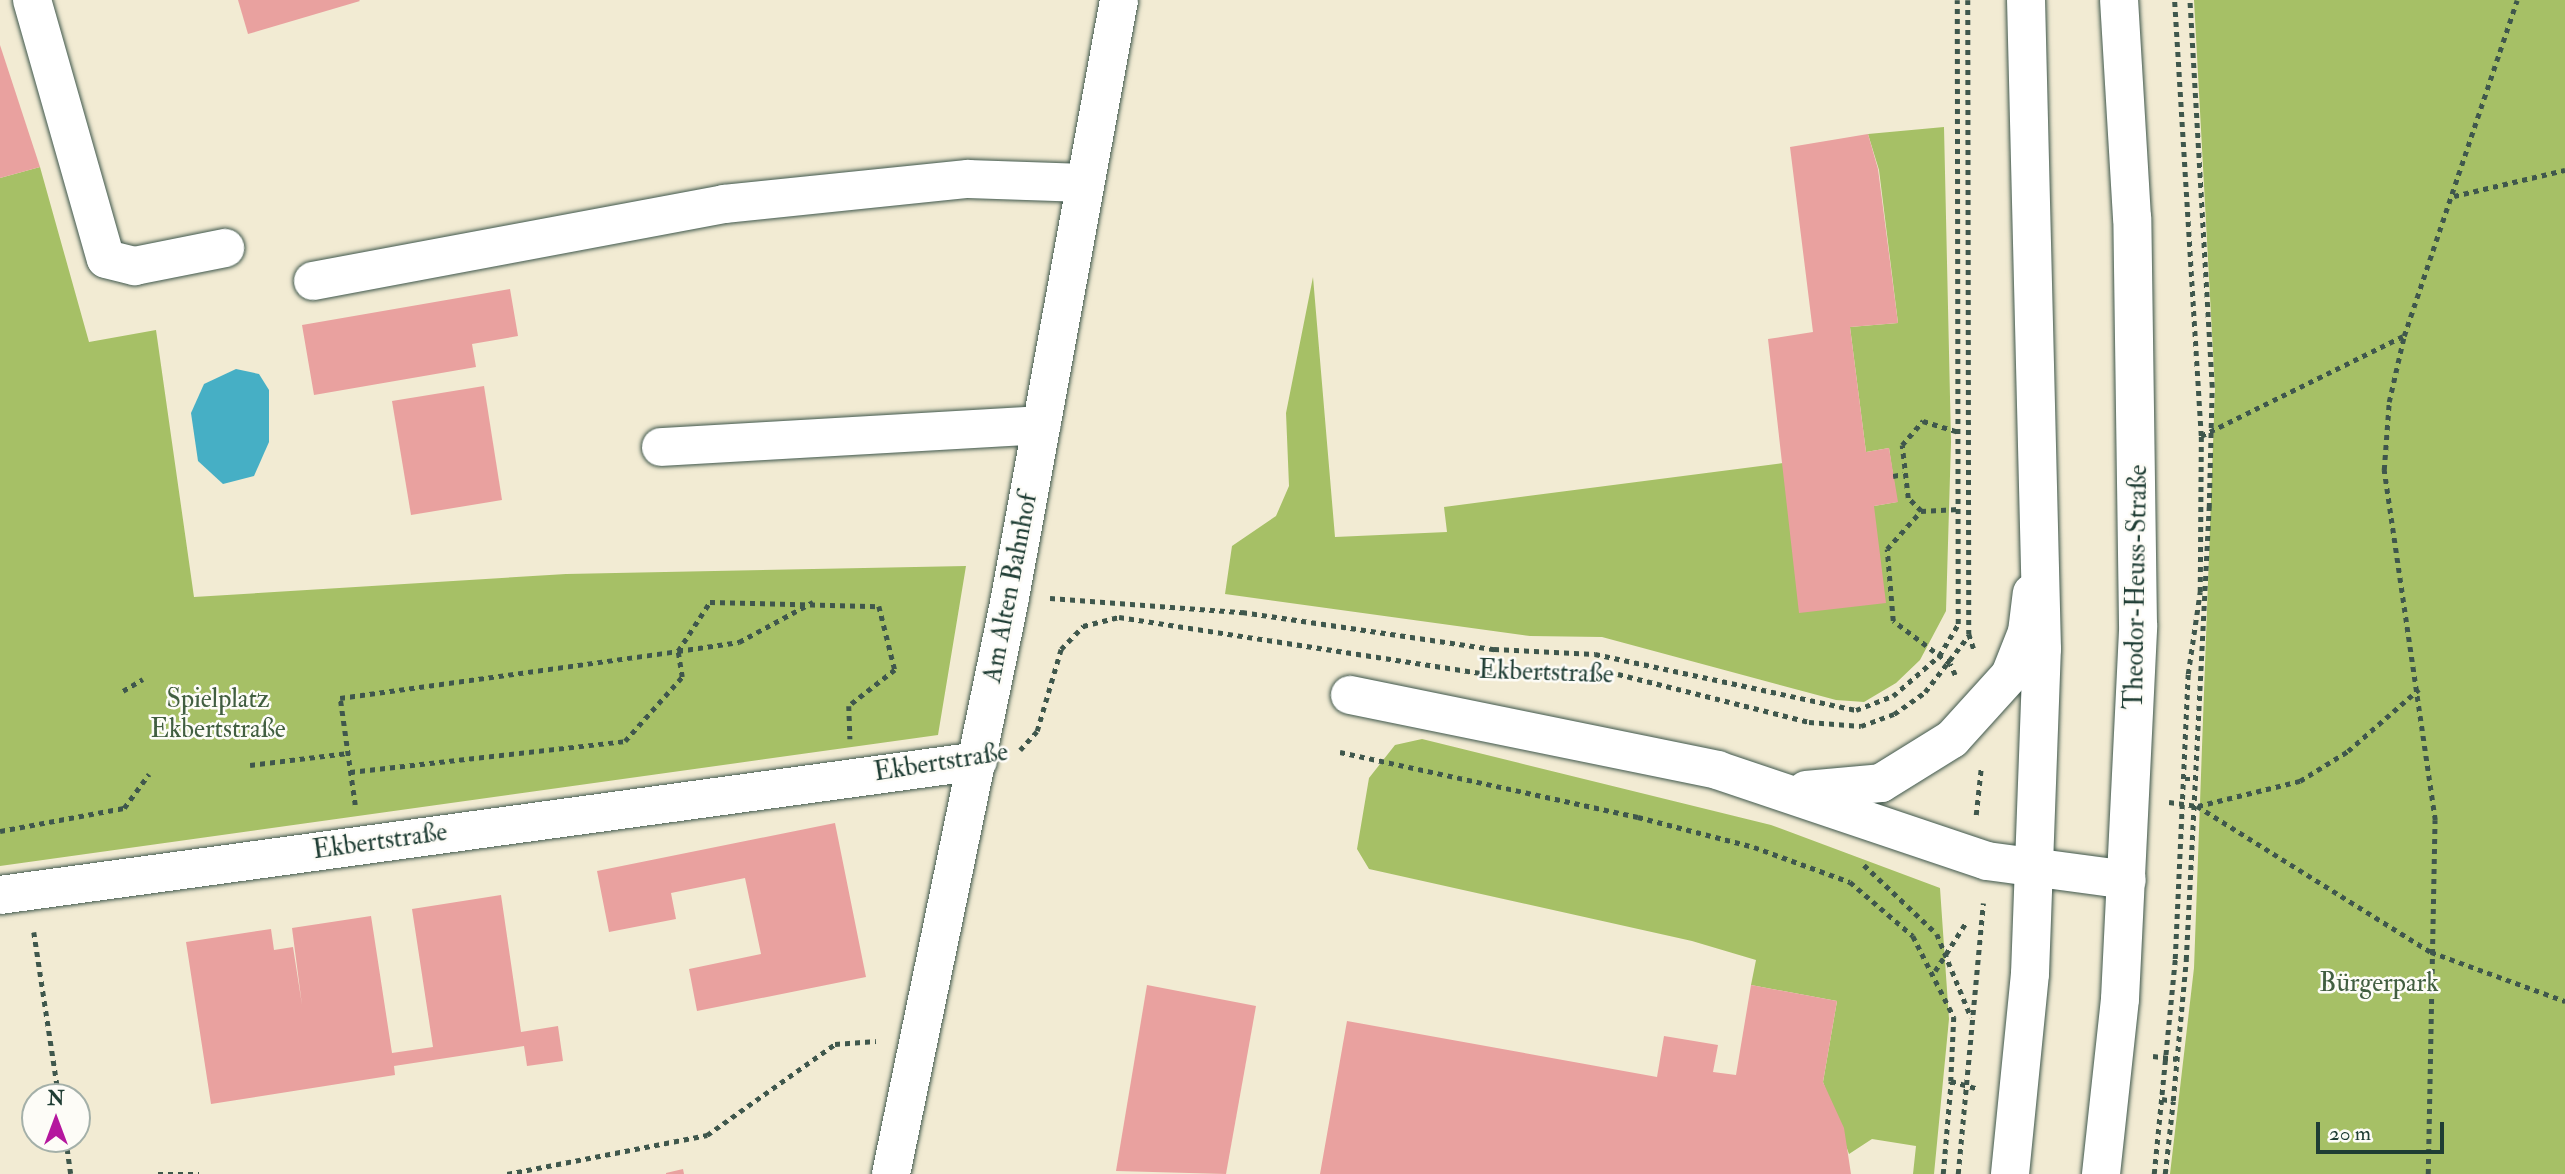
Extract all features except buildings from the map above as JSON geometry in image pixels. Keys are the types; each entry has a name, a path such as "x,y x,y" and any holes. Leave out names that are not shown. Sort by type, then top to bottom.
{"main road":[{"path":"32,0 106,259 135,266 225,248"},
{"name":"Am Alten Bahnhof","path":"891,1174 1011,593 1119,0"},
{"path":"2010,1174 2035,871 2043,504 2026,0"},
{"name":"Theodor-Heuss-Straße","path":"2101,1174 2127,880 2139,462 2119,0"},
{"path":"313,281 724,204 968,179 1085,183"},
{"path":"660,447 1041,425"},
{"path":"1350,695 1822,793 1850,791 1909,769 1952,739 2010,675 2027,632 2043,504"},
{"name":"Ekbertstraße","path":"14,893 978,761"},
{"path":"1717,770 1987,861 2035,871 2127,880"}],"path":[{"path":"1011,593 1242,611 1494,649 1595,654 1856,710 1893,696 1939,656 1958,624 1957,0"},
{"name":"Ekbertstraße","path":"978,761 1028,747 1061,649 1083,626 1119,617 1489,674 1618,674 1809,722 1861,726 1894,714 1924,691 1969,634 1968,0"},
{"path":"2154,1174 2162,1099 2185,779 2188,674 2200,592 2201,436 2174,0"},
{"path":"2165,1174 2174,1101 2197,806 2211,432 2190,0"},
{"path":"2428,1174 2435,820 2419,689 2384,470 2389,402 2404,336 2454,197 2517,0"},
{"path":"2454,197 2565,170"},
{"path":"2201,436 2404,336"},
{"path":"1921,511 1908,498 1903,474 1902,445 1923,421 1959,432"},
{"path":"1893,476 1903,474"},
{"path":"1939,656 1893,621 1887,549 1921,511 1959,509"},
{"path":"350,772 625,741 682,677 678,651 710,601 814,601 879,606 895,670 849,706 851,777"},
{"path":"361,844 340,698 738,642 814,601"},
{"path":"123,691 143,679"},
{"path":"2197,806 2300,782 2348,751 2419,689"},
{"path":"1340,752 1638,817 1754,847 1850,882 1913,936 1935,971 1954,1017 1943,1174"},
{"path":"250,765 348,753"},
{"path":"1976,817 1979,754"},
{"path":"0,831 124,808 149,774"},
{"path":"2185,779 2198,779"},
{"path":"2183,803 2197,806 2431,952 2565,1000"},
{"path":"1859,860 1937,934 1947,952 1972,1021"},
{"path":"1958,1174 1987,861"},
{"path":"14,893 56,1083"},
{"path":"1935,971 1967,921"},
{"path":"507,1174 706,1135 835,1044 918,1038"},
{"path":"1951,1081 1968,1082"},
{"path":"2162,1099 2174,1101"},
{"path":"68,1153 71,1174"},
{"path":"159,1174 199,1174"}],"green space":[{"name":"Bürgerpark","path":"2194,0 2565,0 2565,1174 2170,1174 2194,968 2215,389"},
{"path":"1944,127 1951,442 1946,611 1920,660 1896,683 1864,702 1836,700 1602,637 1530,636 1225,594 1232,546 1276,516 1289,486 1286,413 1313,277 1335,537 1447,532 1444,507 1783,463 1874,506 1897,502 1889,448 1866,452 1850,327 1898,323 1879,170 1868,134"},
{"name":"Spielplatz Ekbertstraße","path":"40,167 89,342 156,330 194,597 566,574 966,566 938,735 0,866 0,178"},
{"path":"1422,739 1771,825 1940,888 1949,1019 1934,1174 1913,1174 1916,1146 1872,1139 1849,1154 1823,1082 1837,1001 1751,985 1756,960 1692,941 1369,869 1357,849 1369,778 1395,745"}],"water":[{"path":"236,369 259,374 269,390 269,442 254,476 223,484 198,461 191,413 204,384"}]}
